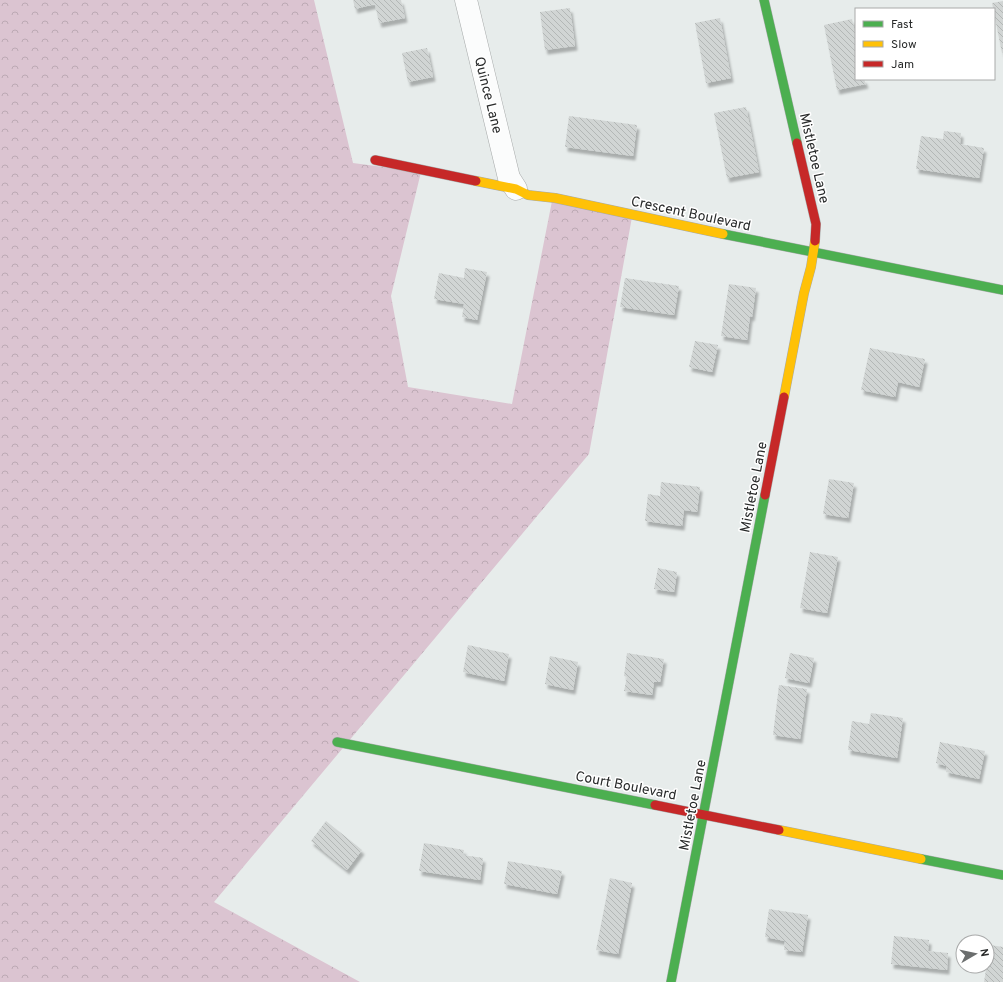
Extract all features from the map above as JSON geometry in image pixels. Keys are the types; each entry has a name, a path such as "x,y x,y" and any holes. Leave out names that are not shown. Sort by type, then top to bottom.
{"street":[{"name":"Quince Lane","path":"466,0 509,178 516,189"},
{"name":"Mistletoe Lane","path":"671,982 804,293 810,278 815,252 816,224 764,0"},
{"name":"Crescent Boulevard","path":"375,160 516,189 528,195 555,198 654,220 1003,290"},
{"name":"Court Boulevard","path":"337,742 1003,875"}],"green space":[{"path":"0,0 314,0 353,163 421,172 391,296 408,387 512,404 552,201 632,217 589,454 214,902 360,982 0,982"}],"building":[{"path":"353,0 401,0 405,18 379,23 375,4 355,9"},
{"path":"1003,1 1003,53 995,18 995,8 993,8 992,3"},
{"path":"570,8 575,46 545,50 540,12"},
{"path":"720,18 731,78 706,83 695,23"},
{"path":"852,19 855,32 855,80 864,80 866,84 837,90 824,25"},
{"path":"427,48 433,77 408,82 402,53"},
{"path":"746,107 759,172 727,178 714,113"},
{"path":"569,116 637,125 633,156 565,147"},
{"path":"944,131 961,133 960,144 984,148 979,178 916,169 921,136 943,139"},
{"path":"465,268 487,272 477,320 462,317 464,304 434,299 439,273 464,278"},
{"path":"625,278 679,286 674,315 620,307"},
{"path":"729,284 756,288 747,340 721,336"},
{"path":"695,341 718,345 712,372 689,367"},
{"path":"870,348 925,359 919,387 898,382 895,397 861,390"},
{"path":"829,479 854,483 848,518 823,514"},
{"path":"661,482 700,487 697,512 684,510 682,526 645,521 648,494 660,496"},
{"path":"810,552 838,557 827,613 800,608"},
{"path":"658,568 677,572 674,592 654,589"},
{"path":"468,645 509,654 504,681 463,672"},
{"path":"627,653 664,659 660,682 654,682 652,695 624,691 627,677 624,676"},
{"path":"790,653 814,658 809,683 785,678"},
{"path":"550,656 578,662 573,690 545,684"},
{"path":"779,685 807,689 800,739 773,735"},
{"path":"871,713 903,718 897,758 848,750 852,721 869,724"},
{"path":"940,742 985,751 979,779 946,772 947,766 936,763"},
{"path":"326,821 362,850 347,870 311,841"},
{"path":"424,843 464,850 463,855 483,858 480,880 419,871"},
{"path":"508,861 562,871 557,894 504,884"},
{"path":"610,878 632,883 618,954 596,950"},
{"path":"769,909 808,915 802,952 784,950 785,941 765,937"},
{"path":"894,936 929,940 928,951 948,953 947,970 891,964"},
{"path":"995,946 1003,947 1003,982 984,982 985,974 995,974"}],"traffic: fast":[{"path":"764,0 797,143"},
{"path":"723,234 1003,290"},
{"path":"671,982 765,495"},
{"path":"337,742 655,805"},
{"path":"921,859 1003,875"}],"traffic: slow":[{"path":"476,181 516,189 528,195 555,198 723,234"},
{"path":"784,397 815,241"},
{"path":"779,830 921,859"}],"traffic: jam":[{"path":"797,143 816,224 815,241"},
{"path":"375,160 476,181"},
{"path":"765,495 784,397"},
{"path":"655,805 779,830"}]}
